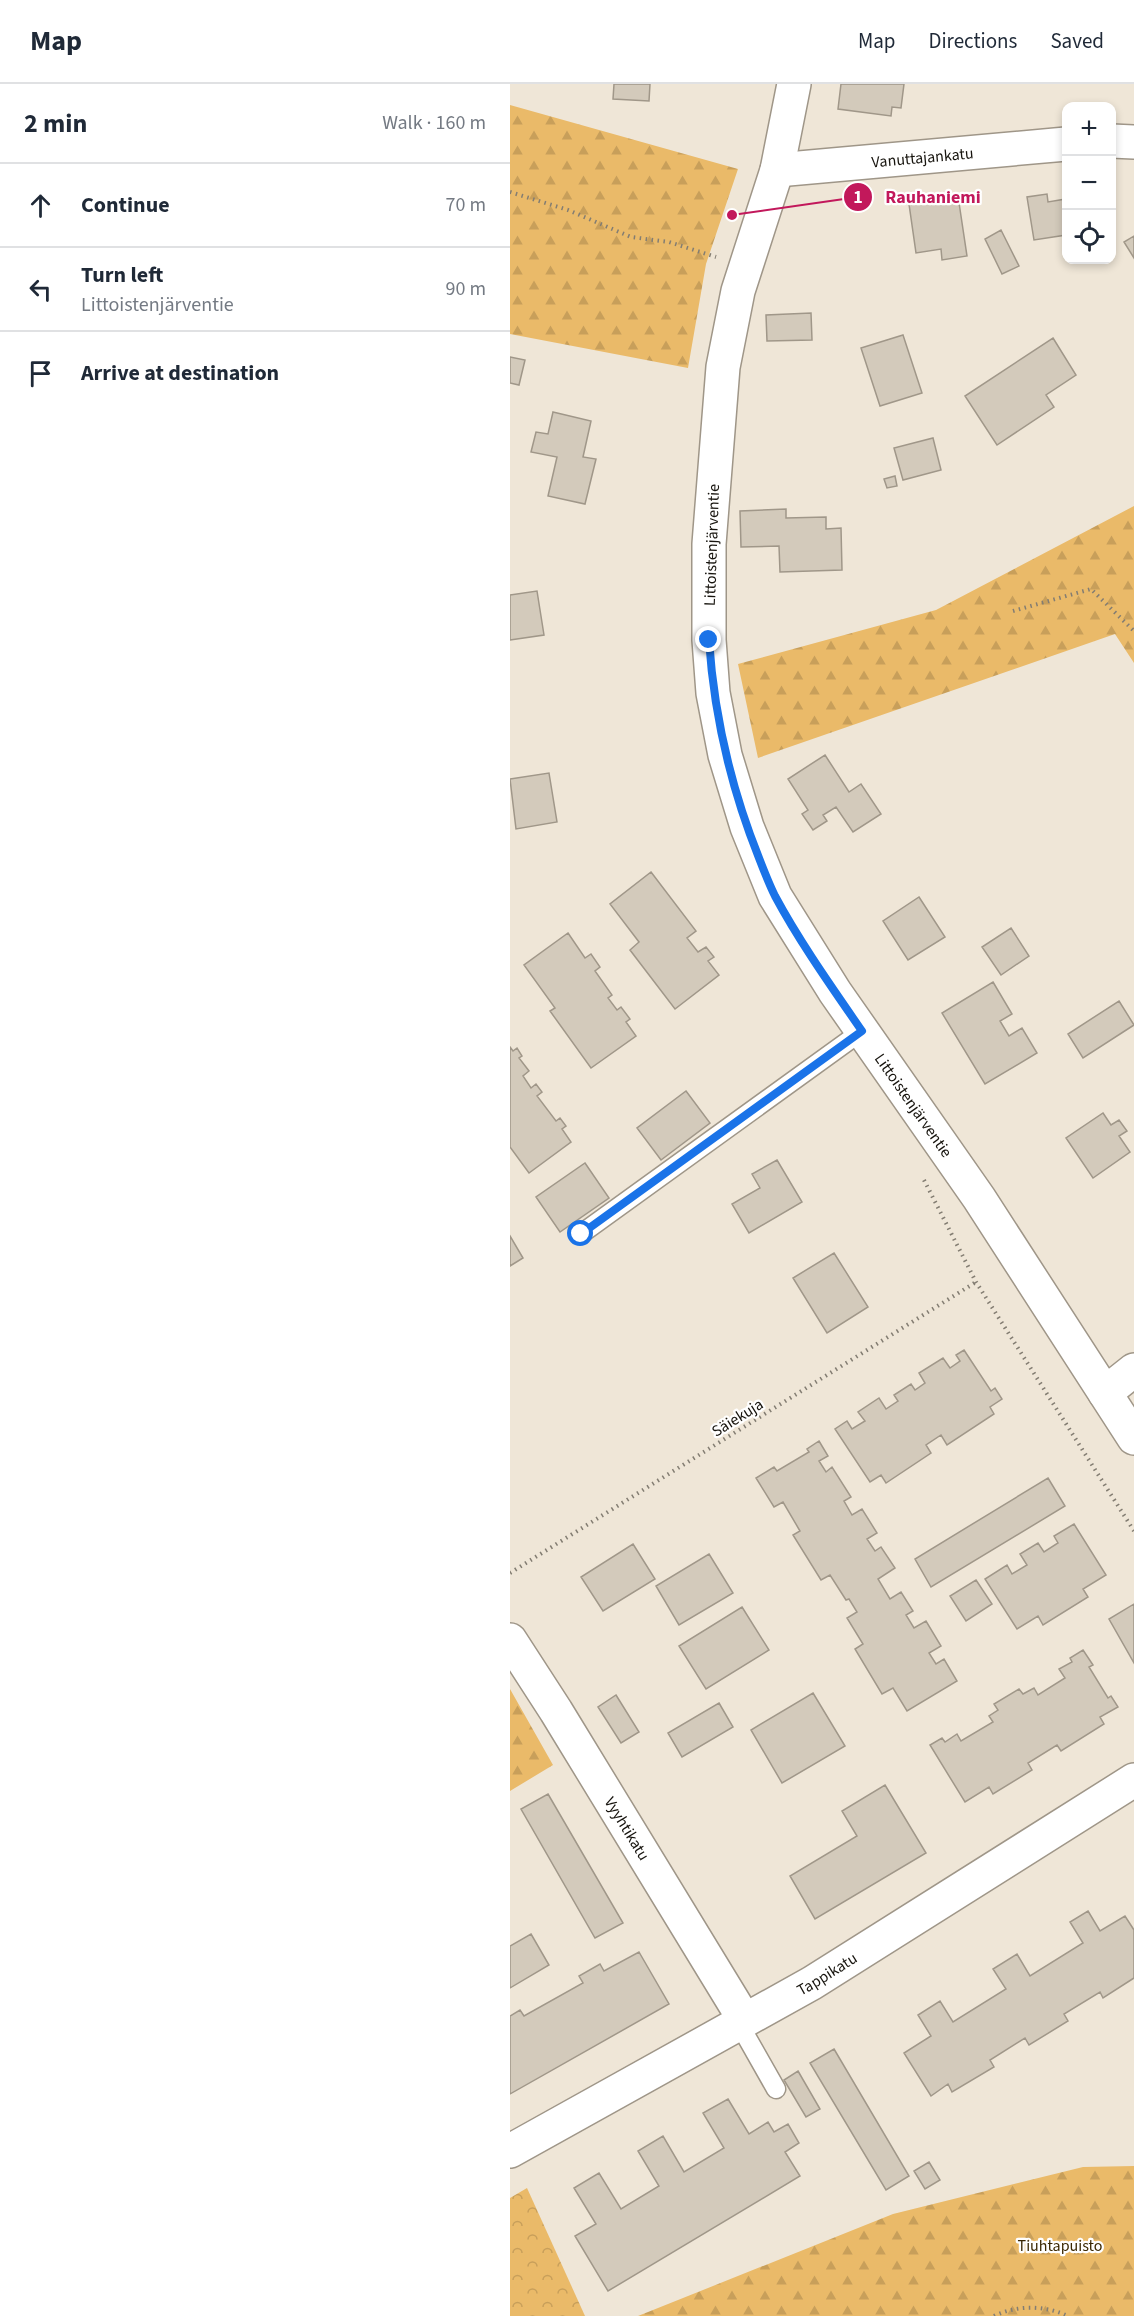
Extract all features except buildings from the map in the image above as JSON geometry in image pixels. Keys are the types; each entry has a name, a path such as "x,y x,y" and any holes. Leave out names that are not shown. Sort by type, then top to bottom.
{"street":[{"name":"Littoistenjärventie","path":"794,84 777,170 738,291 723,367 709,544 709,640 713,693 726,754 747,827 775,896 835,992 980,1197 1134,1438"},
{"path":"1116,141 1134,141"},
{"name":"Vanuttajankatu","path":"777,170 1062,144"},
{"path":"1105,1393 1134,1370"},
{"name":"Vyyhtikatu","path":"510,1640 562,1721 741,2021"},
{"name":"Tappikatu","path":"510,2151 812,1983 1133,1783"}],"lane":[{"path":"581,1234 862,1031"},
{"path":"741,2021 776,2090"}],"path":[{"path":"510,192 568,210 631,237 669,242 720,258"},
{"path":"1013,611 1091,589 1134,631"},
{"name":"Säiekuja","path":"510,1573 976,1282"},
{"path":"994,2316 1004,2311 1035,2307 1068,2316"}],"green space":[{"path":"510,105 738,169 706,264 688,368 510,334"},
{"path":"1134,506 1134,663 1115,634 758,758 738,664 936,610"},
{"path":"510,1689 553,1765 510,1791"},
{"name":"Tiuhtapuisto","path":"1134,2166 1134,2316 638,2316 893,2214 1083,2167"},
{"path":"527,2188 585,2316 510,2316 510,2198"}],"place":[{"name":"Rauhaniemi","path":"732,215"}],"route":[{"path":"581,1234 862,1031 775,896 747,827 726,754 713,693 709,640"}]}
